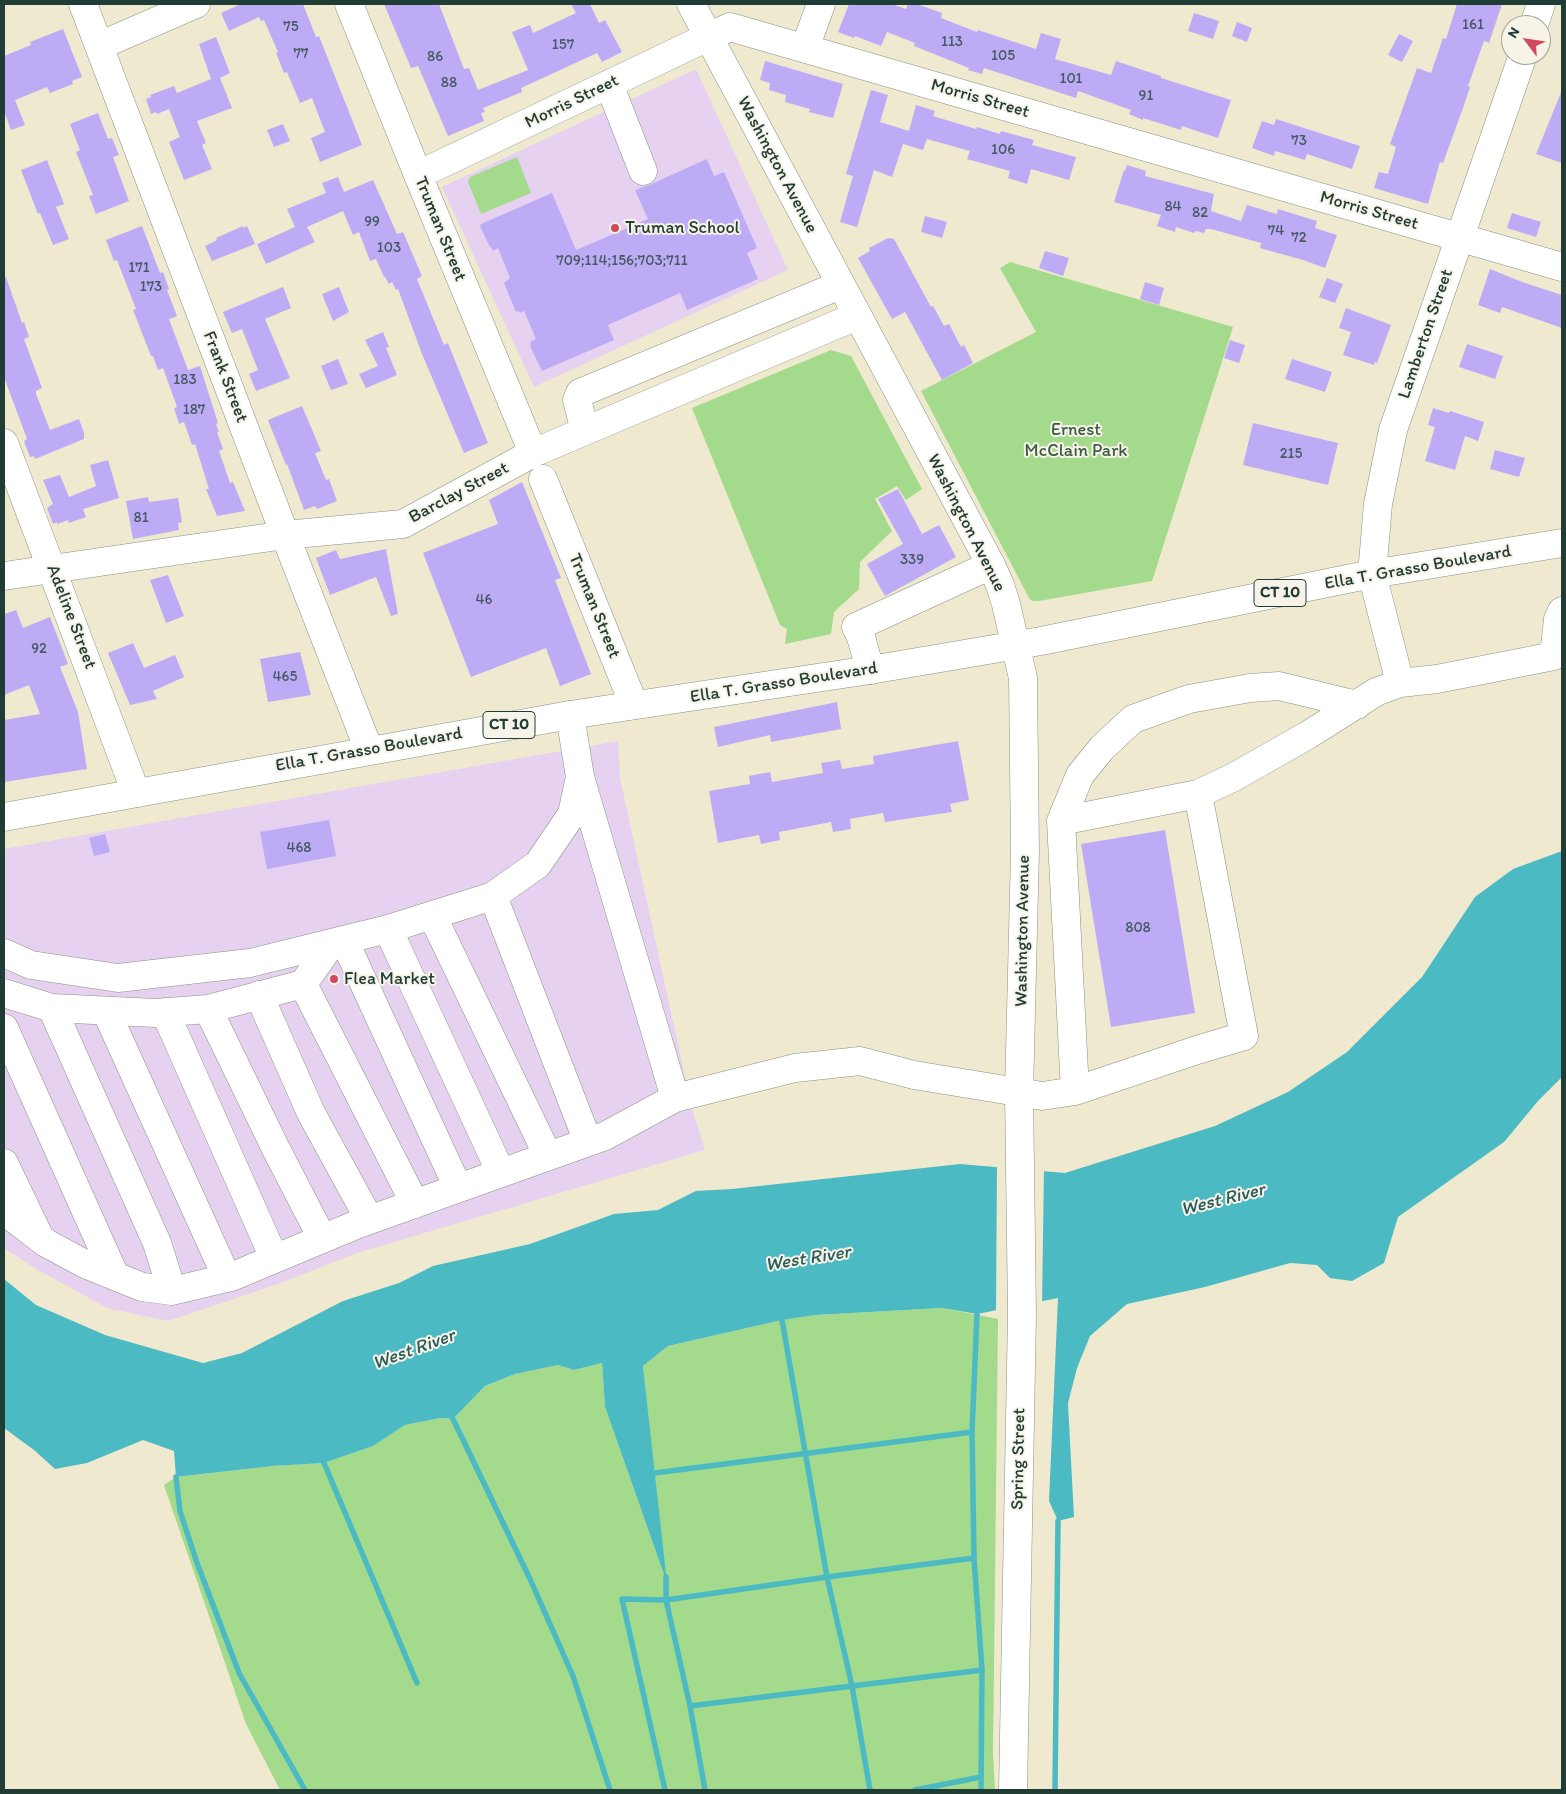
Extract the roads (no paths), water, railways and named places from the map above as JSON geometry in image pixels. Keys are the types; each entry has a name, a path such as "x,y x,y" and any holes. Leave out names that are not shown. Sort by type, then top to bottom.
{"street":[{"name":"Frank Street","path":"83,4 285,535 370,750"},
{"path":"99,46 196,4"},
{"name":"Truman Street","path":"349,4 533,453"},
{"name":"Washington Avenue","path":"691,4 1000,585 1016,645 1023,678 1024,697 1025,851 1019,1093 1020,1128"},
{"path":"805,48 821,4"},
{"name":"Morris Street","path":"418,175 709,36 730,28 1562,266"},
{"name":"Lamberton Street","path":"1400,683 1372,574 1378,504 1393,430 1519,65"},
{"path":"609,84 642,171"},
{"path":"585,431 577,400 580,394 840,285"},
{"name":"Barclay Street","path":"4,576 285,535 403,524 533,453 857,316"},
{"name":"Adeline Street","path":"4,443 136,793"},
{"name":"Truman Street","path":"543,479 634,705"},
{"name":"Ella T. Grasso Boulevard","path":"4,816 570,714 870,670 1016,645 1372,574 1562,542"},
{"path":"870,670 856,627 991,565"},
{"path":"1061,821 1198,794 1234,777 1308,735 1376,692 1400,683 1437,679 1554,656 1558,618 1562,612"},
{"path":"1075,1091 1061,821 1080,775 1102,748 1133,719 1189,699 1250,688 1279,686 1357,705"},
{"path":"570,714 580,777 675,1098"},
{"path":"4,953 31,965 118,978 250,963 388,929 493,896 538,864 572,814 580,777"},
{"path":"4,1211 40,1239 85,1264 142,1287 172,1291 227,1278 369,1220 605,1136 675,1098 795,1068 860,1061 914,1075 1038,1096 1075,1091 1244,1036 1198,794"},
{"path":"493,896 588,1142"},
{"path":"432,915 548,1156"},
{"path":"388,929 502,1173"},
{"path":"4,993 52,1008 165,1012 208,1008 303,984 338,941"},
{"path":"338,941 458,1188"},
{"path":"303,984 414,1204"},
{"path":"260,995 311,1113 369,1220"},
{"path":"52,1008 158,1243 172,1291"},
{"path":"208,1008 276,1149 322,1238"},
{"path":"106,1011 227,1278"},
{"path":"165,1012 274,1258"},
{"path":"4,1028 115,1276"},
{"name":"Spring Street","path":"1013,1790 1022,1314 1020,1128"},
{"path":"4,1163 40,1239"}],"water":[{"name":"West River","path":"1562,851 1562,1077 1538,1101 1504,1142 1398,1217 1384,1263 1352,1281 1330,1278 1317,1265 1290,1263 1205,1287 1127,1304 1090,1336 1077,1368 1068,1403 1074,1517 1058,1521 1049,1501 1058,1298 977,1314 942,1308 816,1315 782,1320 668,1346 643,1366 667,1583 605,1407 602,1363 574,1370 558,1365 515,1374 485,1386 453,1419 440,1418 405,1425 373,1446 324,1463 273,1466 176,1477 174,1451 143,1440 87,1463 55,1469 34,1450 4,1428 4,1279 36,1305 105,1335 203,1363 242,1353 343,1301 399,1283 433,1266 530,1244 614,1214 658,1210 696,1191 732,1189 960,1164 1065,1173 1215,1126 1288,1092 1347,1052 1422,977 1475,897 1513,869"}],"waterway":[{"path":"977,1314 972,1432 974,1558 982,1670 981,1790"},
{"path":"782,1320 827,1577 852,1686 870,1790"},
{"path":"453,1419 530,1579 573,1676 610,1790"},
{"path":"647,1474 972,1432"},
{"path":"324,1463 417,1683"},
{"path":"176,1477 180,1511 197,1563 239,1673 305,1790"},
{"path":"1055,1790 1058,1521"},
{"path":"705,1790 690,1706 666,1600 974,1558"},
{"path":"665,1790 622,1599 666,1600 666,1577"},
{"path":"690,1706 982,1670"},
{"path":"915,1790 981,1777"}],"place":[{"name":"Truman School","path":"615,228"},
{"name":"Flea Market","path":"334,979"}],"park label":[{"name":"Ernest McClain Park","path":"1076,440"}]}
